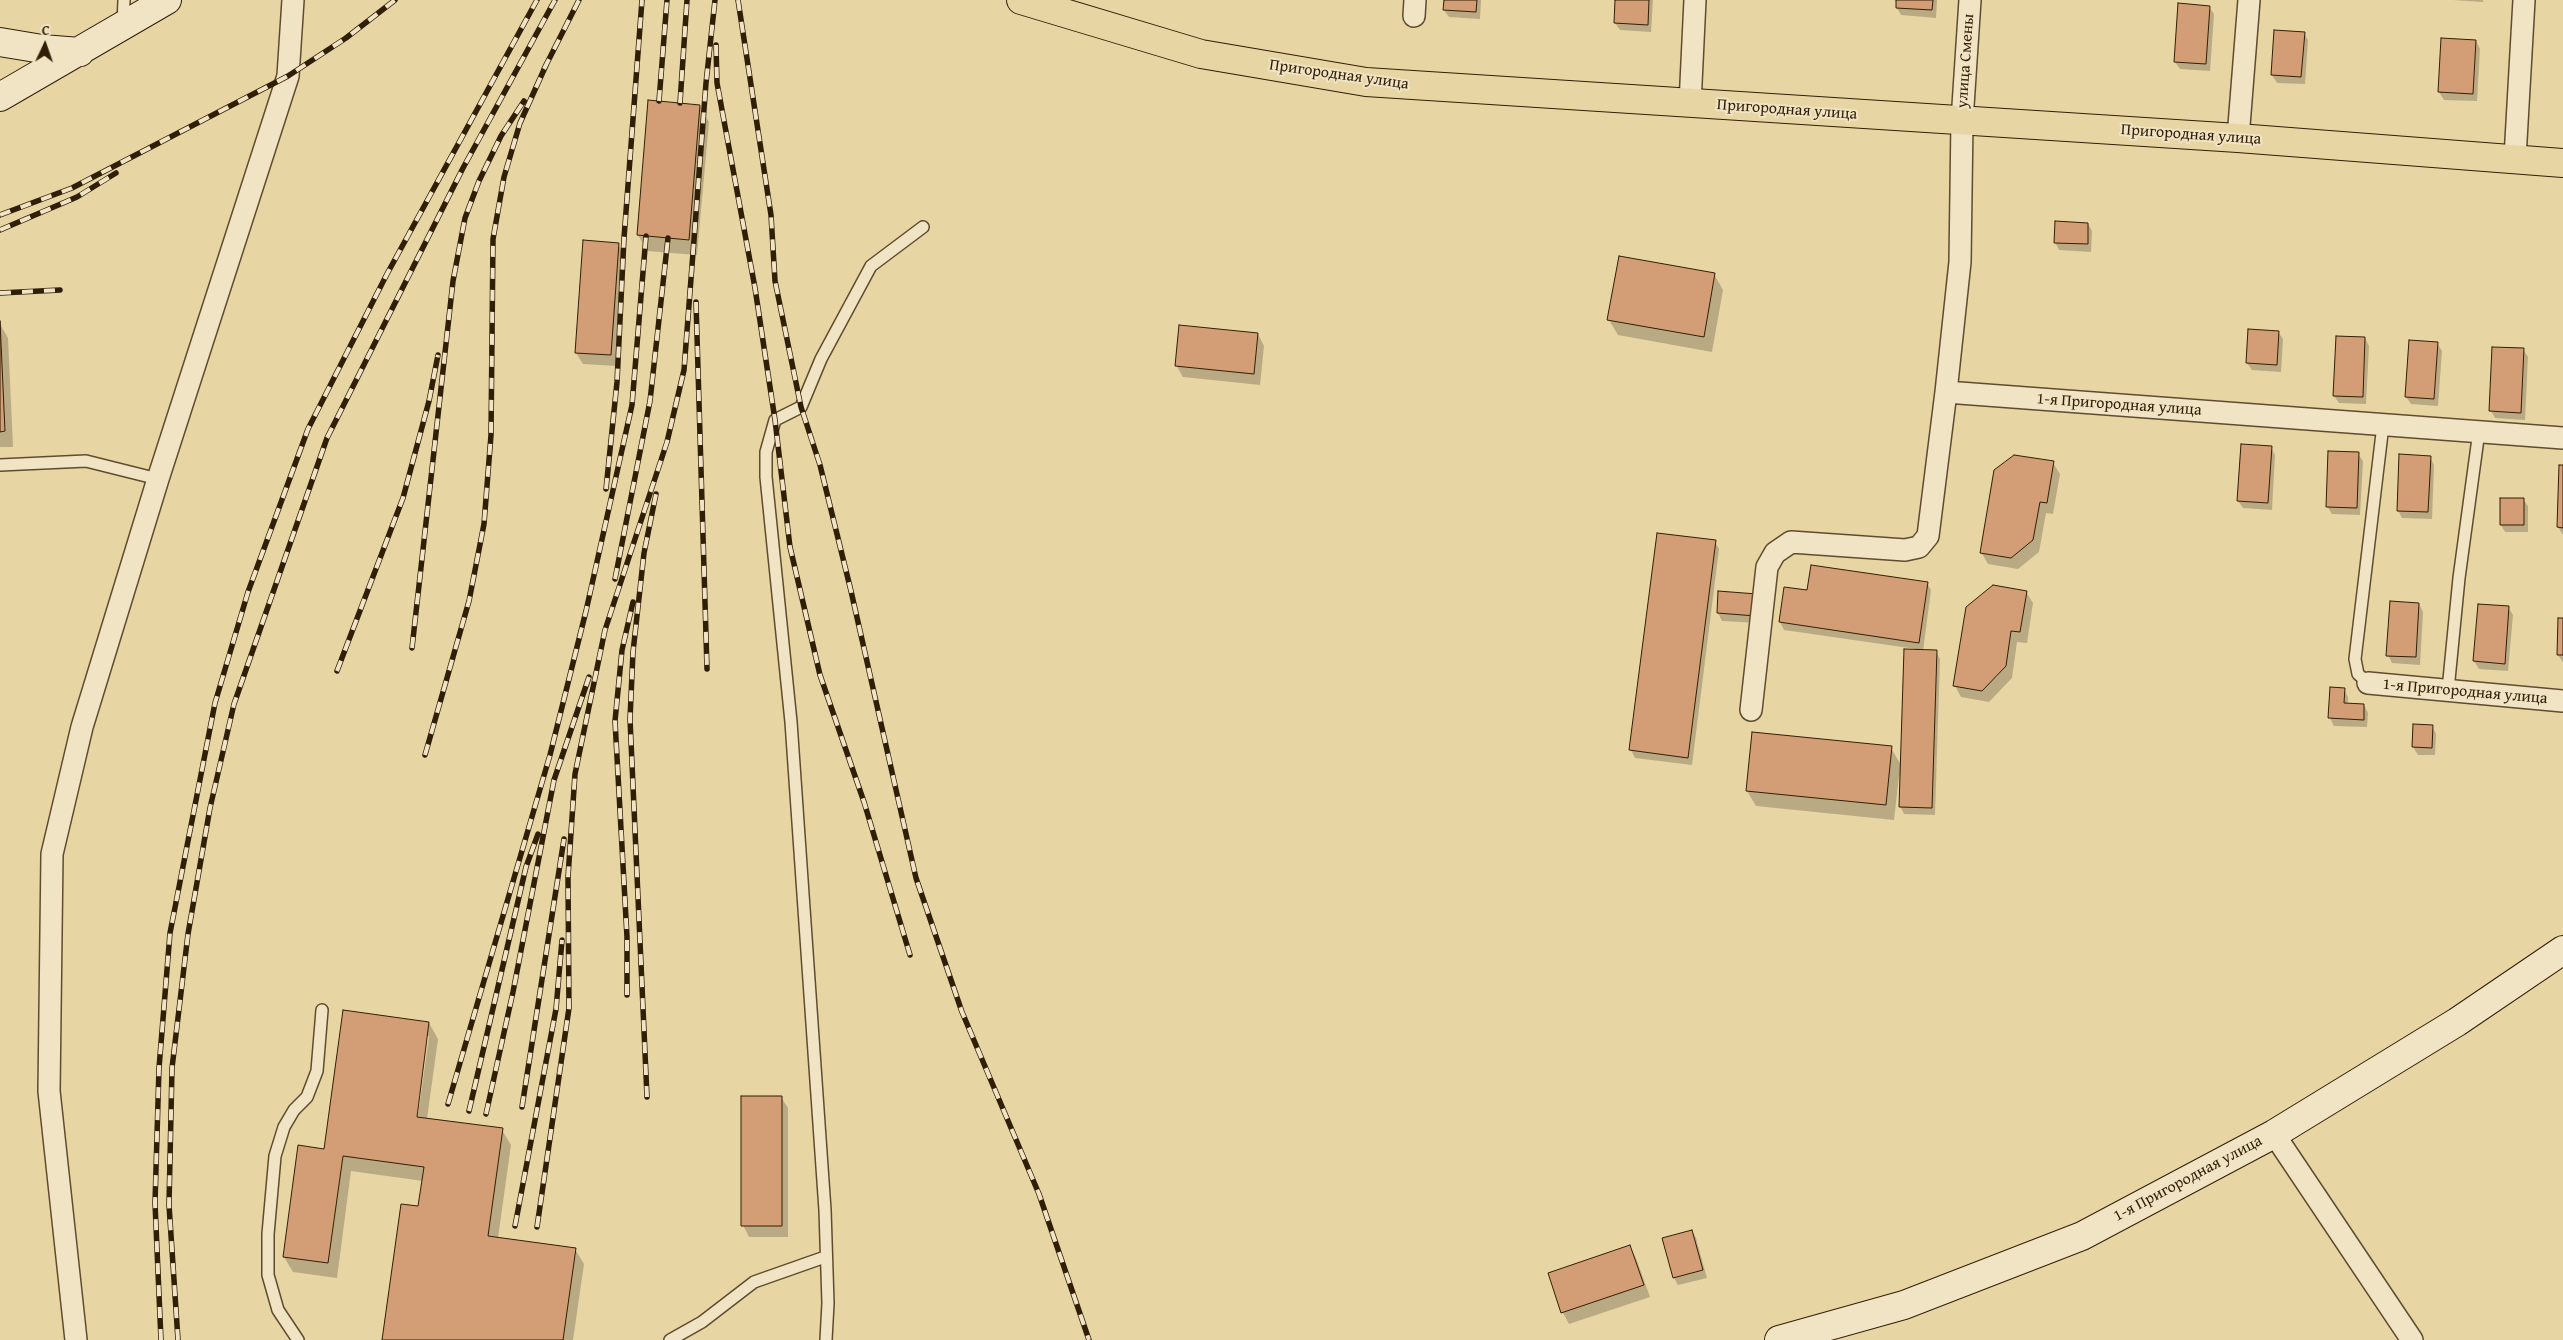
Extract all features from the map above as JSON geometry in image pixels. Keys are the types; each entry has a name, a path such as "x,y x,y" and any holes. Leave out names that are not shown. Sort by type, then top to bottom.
{"highway":[{"name":"Пригородная улица","path":"1020,0 1201,54 1366,82 2238,138 2563,163"}],"street":[{"path":"0,97 80,52 123,13 166,0"},
{"path":"76,1340 49,1091 52,854 82,727 158,479 288,76 293,0"},
{"path":"1690,104 1695,0"},
{"name":"улица Смены","path":"1962,121 1970,0"},
{"path":"2238,138 2250,0"},
{"path":"2515,158 2524,0"},
{"path":"0,42 42,49 80,52"},
{"path":"1751,710 1767,567 1774,553 1791,542 1905,550 1918,547 1928,536 1960,262 1962,121"},
{"name":"1-я Пригородная улица","path":"1946,392 2563,438"},
{"name":"1-я Пригородная улица","path":"2368,683 2563,701"},
{"name":"1-я Пригородная улица","path":"1779,1340 1904,1305 2082,1236 2274,1134 2457,1022 2563,950"},
{"path":"2274,1134 2412,1340"}],"lane":[{"path":"826,1340 828,1303 825,1210 791,732 766,477 766,452 775,420 801,406 821,359 871,266 923,227"},
{"path":"2368,683 2358,674 2355,659 2383,425"},
{"path":"2448,690 2459,578 2479,431"},
{"path":"0,465 86,461 158,479"},
{"path":"298,1340 278,1310 268,1275 268,1234 276,1156 284,1127 294,1110 306,1097 317,1072 322,1010"},
{"path":"670,1340 702,1322 754,1282 826,1257"}],"building":[{"path":"1444,0 1477,0 1476,12 1443,10"},
{"path":"1615,0 1649,0 1648,25 1614,23"},
{"path":"1896,0 1933,0 1932,10 1896,8"},
{"path":"2178,3 2210,6 2206,64 2174,62"},
{"path":"2274,30 2305,32 2301,77 2271,75"},
{"path":"2441,38 2476,40 2473,94 2438,92"},
{"path":"648,100 700,105 689,240 637,235"},
{"path":"2055,221 2088,223 2088,244 2054,243"},
{"path":"583,240 619,243 611,355 575,353"},
{"path":"1619,256 1715,273 1704,337 1607,320"},
{"path":"0,321 5,431 0,432"},
{"path":"1179,325 1258,333 1254,374 1175,366"},
{"path":"2248,329 2279,331 2277,365 2246,363"},
{"path":"2336,336 2365,337 2363,397 2333,396"},
{"path":"2409,340 2438,342 2434,399 2405,397"},
{"path":"2492,347 2524,348 2521,413 2489,411"},
{"path":"2241,444 2272,446 2268,503 2237,501"},
{"path":"2328,451 2359,452 2357,508 2326,507"},
{"path":"2399,454 2431,456 2428,512 2397,511"},
{"path":"2014,455 2054,461 2047,503 2040,502 2033,540 2011,558 1980,553 1994,470"},
{"path":"2559,465 2563,465 2563,528 2557,527"},
{"path":"2500,498 2524,498 2524,525 2500,525"},
{"path":"1657,533 1716,540 1688,758 1629,750"},
{"path":"1811,565 1928,582 1919,643 1779,622 1784,587 1807,590"},
{"path":"1993,585 2027,591 2020,632 2011,631 2006,666 1982,691 1953,686 1966,607"},
{"path":"1718,591 1757,594 1756,616 1717,613"},
{"path":"2390,601 2419,603 2416,657 2386,656"},
{"path":"2478,604 2509,606 2505,664 2473,661"},
{"path":"2558,618 2563,618 2563,655 2557,655"},
{"path":"1904,649 1937,650 1932,808 1899,807"},
{"path":"2330,687 2345,688 2344,703 2364,704 2364,720 2328,718"},
{"path":"2413,724 2433,725 2432,748 2412,747"},
{"path":"1752,732 1892,746 1886,805 1746,791"},
{"path":"343,1010 429,1022 417,1117 503,1128 488,1236 576,1248 563,1340 382,1340 401,1204 418,1206 424,1167 343,1156 328,1263 283,1257 298,1145 324,1149"},
{"path":"741,1096 782,1096 782,1226 741,1226"},
{"path":"1692,1230 1703,1270 1673,1278 1662,1238"},
{"path":"1630,1245 1644,1285 1561,1313 1548,1273"}],"railway":[{"path":"0,215 72,188 288,76 346,38 395,0"},
{"path":"161,1340 155,1203 159,1068 170,933 215,703 248,592 308,429 387,274 537,0"},
{"path":"178,1340 169,1205 172,1068 188,934 210,808 234,704 327,438 463,168 555,0"},
{"path":"544,69 579,0"},
{"path":"606,489 617,382 624,238 642,0"},
{"path":"659,101 667,0"},
{"path":"680,103 687,0"},
{"path":"537,1227 569,1008 568,877 575,774 605,630 667,442 684,370 706,83 715,0"},
{"path":"738,0 771,215 775,281 801,407 820,465 851,591 916,878 962,1012 1039,1194 1089,1340"},
{"path":"716,45 717,83 755,288 775,420 790,547 820,675 864,802 910,955"},
{"path":"425,755 469,601 484,524 491,435 493,239 504,177 520,123 547,63"},
{"path":"412,648 453,281 465,218 479,181 501,136 524,101"},
{"path":"0,230 77,197 116,173"},
{"path":"448,1104 550,755 586,611 632,405 646,236"},
{"path":"615,579 650,401 668,238"},
{"path":"0,293 60,290"},
{"path":"696,302 707,669"},
{"path":"337,671 403,498 429,401 438,355"},
{"path":"647,1097 630,719 633,652 644,553 656,494"},
{"path":"627,995 627,937 615,721 622,650 633,602"},
{"path":"486,1114 513,992 554,780 589,677"},
{"path":"469,1111 526,867 538,834"},
{"path":"522,1107 564,839"},
{"path":"515,1226 556,1009 562,940"}]}
